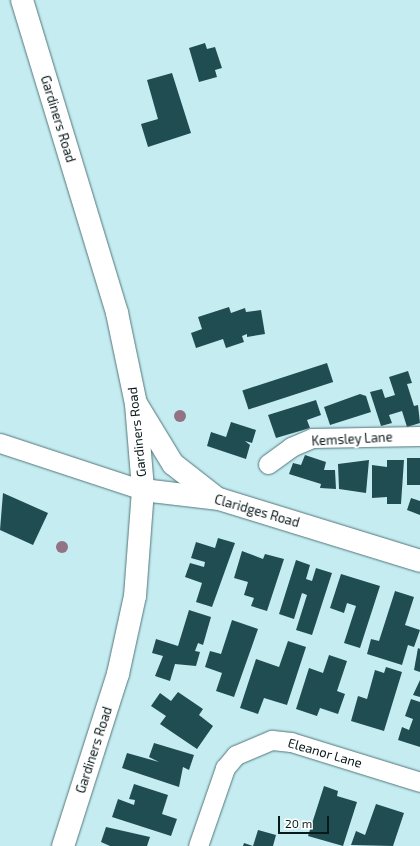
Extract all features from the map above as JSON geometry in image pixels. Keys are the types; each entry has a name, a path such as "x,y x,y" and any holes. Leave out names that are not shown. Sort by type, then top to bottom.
{"street":[{"name":"Gardiners Road","path":"22,0 117,313 136,404 143,490 135,596 118,674 63,846"},
{"path":"136,404 173,464 219,499"},
{"name":"Kemsley Lane","path":"268,464 291,447 312,438 420,436"},
{"name":"Claridges Road","path":"0,444 143,490 219,499 420,561"},
{"name":"Eleanor Lane","path":"198,846 225,768 236,755 272,740 291,742 420,782"}],"building":[{"path":"205,43 207,49 215,47 222,68 215,70 217,77 199,82 189,48"},
{"path":"172,73 191,133 148,147 141,124 158,119 147,80"},
{"path":"229,307 231,313 245,308 246,312 261,310 265,334 247,337 247,334 242,336 244,342 226,348 223,339 196,348 191,333 202,329 198,317"},
{"path":"327,363 333,382 249,410 242,391"},
{"path":"408,371 412,383 407,384 414,406 418,405 420,423 407,427 402,411 389,415 392,423 381,426 370,392 382,389 385,398 395,395 389,377"},
{"path":"360,394 366,396 371,412 330,425 324,407"},
{"path":"316,400 321,415 307,420 310,428 276,438 268,415"},
{"path":"231,422 256,430 252,443 245,441 250,445 246,459 207,446 211,432 226,437"},
{"path":"305,455 326,462 324,470 335,470 336,489 320,488 321,484 289,474 293,463 301,465"},
{"path":"407,458 420,458 420,485 407,485"},
{"path":"369,460 366,493 339,489 338,464"},
{"path":"387,460 404,460 401,504 387,504 387,497 372,498 372,465 387,467"},
{"path":"3,493 48,513 33,545 0,530"},
{"path":"411,498 420,501 420,515 407,510"},
{"path":"218,538 235,543 212,607 196,602 202,583 185,577 190,563 204,567 205,562 191,558 196,542 215,548"},
{"path":"242,551 263,559 265,554 284,559 267,611 251,606 254,598 244,595 248,582 234,578"},
{"path":"296,560 310,565 306,579 312,581 316,568 332,573 312,635 296,630 307,595 302,593 294,619 279,614"},
{"path":"341,574 380,586 360,648 344,643 356,606 347,603 344,613 330,608"},
{"path":"395,591 414,597 405,625 420,630 414,647 408,645 402,665 367,654 371,639 379,641"},
{"path":"189,610 211,617 203,645 198,643 195,651 200,652 196,666 175,664 170,681 155,676 163,656 152,653 156,639 178,646"},
{"path":"232,620 258,629 234,697 216,691 222,673 205,667 210,651 221,654"},
{"path":"288,641 306,647 287,705 264,698 258,714 240,708 256,659 279,667"},
{"path":"418,648 420,649 420,672 414,670"},
{"path":"329,655 347,661 337,691 345,694 338,714 320,708 317,716 296,709 309,668 323,673"},
{"path":"386,667 402,672 384,731 351,721 358,696 367,699 375,670 384,673"},
{"path":"420,680 420,697 413,695"},
{"path":"178,692 203,709 199,715 213,726 197,749 160,724 166,716 151,706 160,693 171,701"},
{"path":"411,699 420,702 420,747 398,740 402,727 409,730 413,719 405,716"},
{"path":"154,743 194,755 189,770 183,767 179,787 122,768 127,753 159,762 149,757"},
{"path":"134,784 168,795 162,814 177,819 171,836 112,817 118,799 134,805 135,800 129,799"},
{"path":"324,786 338,791 337,796 357,802 343,846 308,836"},
{"path":"376,804 404,813 393,846 351,845 356,831 365,835"},
{"path":"106,827 150,837 147,846 110,846 101,842"},
{"path":"258,830 276,835 273,846 253,846"},
{"path":"244,843 253,846 243,846"}]}
